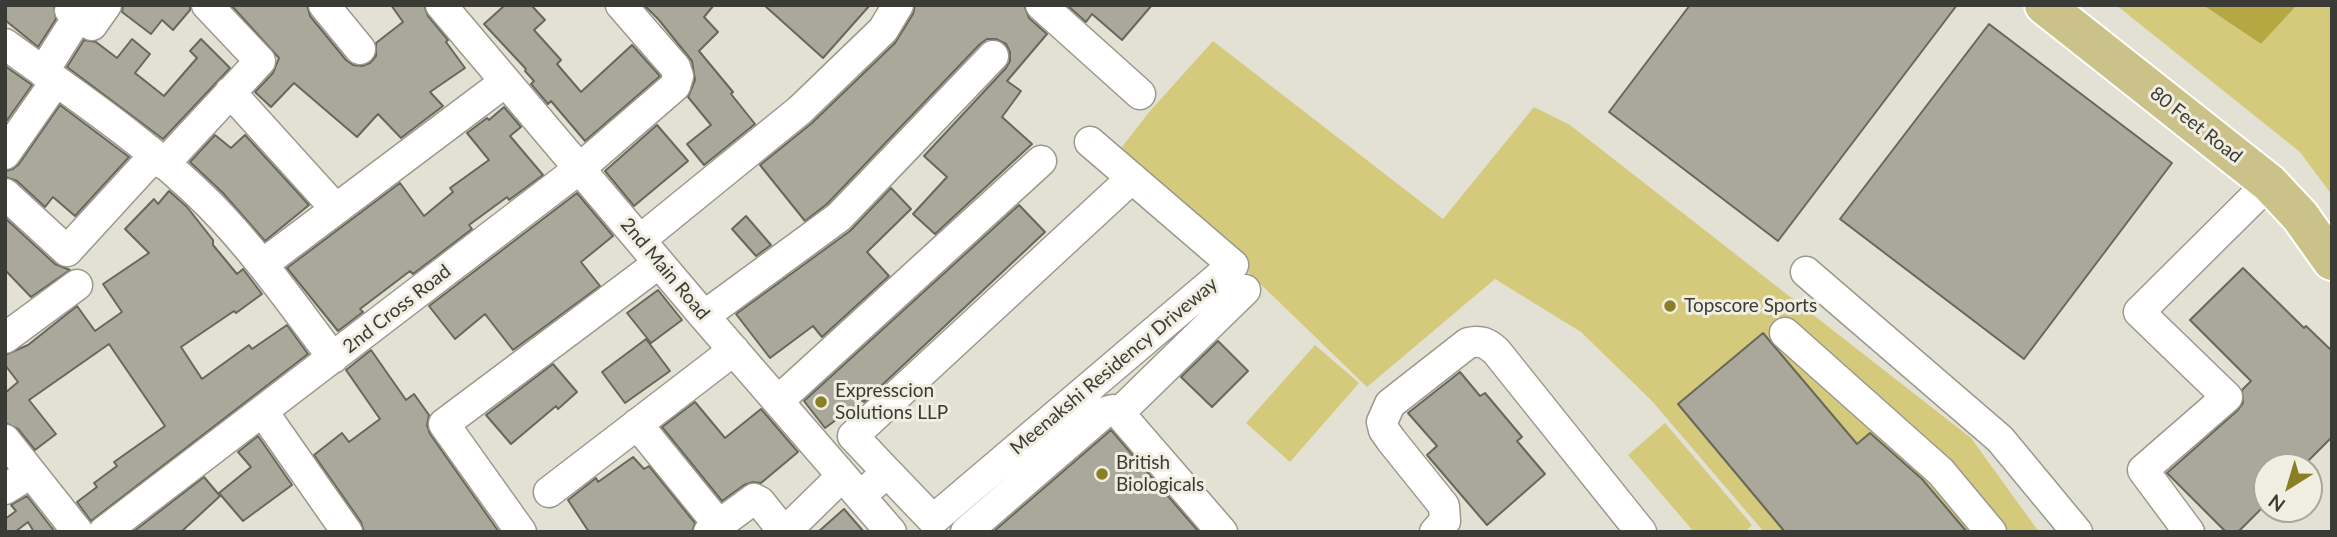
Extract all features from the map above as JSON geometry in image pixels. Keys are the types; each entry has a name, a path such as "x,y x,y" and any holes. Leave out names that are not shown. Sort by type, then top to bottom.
{"main road":[{"name":"80 Feet Road","path":"2044,5 2269,183 2300,216 2332,261"},
{"name":"80 Feet Road","path":"2082,5 2278,159 2296,177 2332,227"}],"street":[{"path":"5,194 67,251 260,61 208,5"},
{"path":"324,5 360,49"},
{"name":"2nd Main Road","path":"441,5 891,532"},
{"name":"2nd Cross Road","path":"104,532 579,169 675,86 678,76 675,67 621,5"},
{"path":"640,240 800,110 883,30 898,5"},
{"path":"1041,5 1140,94"},
{"path":"5,154 50,77 83,9"},
{"path":"5,44 159,160 209,205 263,264 333,358"},
{"path":"704,316 839,217 993,56"},
{"path":"263,264 505,82"},
{"path":"230,92 336,209"},
{"path":"1090,142 1132,178"},
{"path":"778,401 1041,161"},
{"name":"Meenakshi Residency Driveway","path":"1132,178 1233,265 933,520 889,474 853,436 1132,178"},
{"path":"2189,532 2143,470 2227,397 2139,312 2225,223 2269,183"},
{"path":"521,532 444,424 659,263"},
{"path":"1807,272 2000,439 2077,532"},
{"path":"5,338 77,285"},
{"path":"1119,412 1245,290"},
{"path":"1785,333 1941,472 1991,532"},
{"path":"1435,532 1445,521 1444,506 1391,440 1382,422 1390,404 1468,343 1478,340 1496,351 1641,532"},
{"path":"549,492 734,350"},
{"path":"966,532 1105,412 1113,410 1119,412 1222,532"},
{"path":"263,412 347,532"},
{"path":"637,424 709,523 754,499 760,502 785,532 889,474"},
{"path":"5,440 78,532"},
{"path":"5,489 31,473"}],"shaded area":[{"path":"2116,5 2203,5 2261,44 2297,5 2332,5 2332,195 2300,152"},
{"path":"2203,5 2297,5 2261,44"},
{"name":"Topscore Sports","path":"1213,41 1443,219 1534,107 1570,125 1971,438 2039,532 1764,532 1652,401 1581,332 1495,279 1367,387 1244,268 1118,152 1150,111"},
{"path":"1315,345 1359,383 1290,462 1246,423"},
{"path":"1665,423 1752,525 1745,532 1694,532 1628,455"}],"building":[{"path":"5,5 54,5 56,19 38,47 5,20"},
{"path":"123,5 190,5 190,10 173,30 162,20 151,34 122,12"},
{"path":"231,5 307,5 310,16 346,60 353,65 362,66 370,63 376,56 376,43 403,22 391,5 424,5 428,16 448,40 446,42 465,68 430,92 443,106 401,138 378,114 357,137 294,83 271,107 255,92 273,73 279,58"},
{"path":"505,5 531,5 545,20 534,30 561,60 557,64 581,92 632,45 660,76 585,141 551,101 548,104 531,84 534,81 526,69 484,24"},
{"path":"644,5 714,5 704,17 718,32 699,51 755,124 704,165 687,144 711,125 688,97 695,80 692,61"},
{"path":"764,5 870,5 823,58"},
{"path":"915,5 1024,5 1029,18 1047,34 1007,81 1021,91 1002,117 1032,144 935,234 913,214 947,177 924,156 1010,61 1006,44 996,39 987,39 827,204 805,221 760,165 812,123 895,43 913,14"},
{"path":"1067,5 1152,5 1122,40 1092,14 1086,22"},
{"path":"1690,5 1957,5 1778,241 1609,112"},
{"path":"1989,24 2172,163 2024,359 1840,219"},
{"path":"132,39 150,54 135,73 164,96 197,58 190,51 201,39 230,68 163,139 67,67 84,40 96,42 117,58"},
{"path":"5,66 32,85 5,123"},
{"path":"60,105 129,157 75,216 53,197 45,207 17,181 5,177 5,171 19,164"},
{"path":"504,107 521,127 510,136 543,175 469,225 472,229 413,274 410,271 360,309 363,312 338,331 287,268 400,183 424,216 453,192 450,188 489,160 467,133"},
{"path":"657,125 688,161 634,206 605,171"},
{"path":"215,135 231,148 245,135 309,205 265,241 223,193 190,162"},
{"path":"891,188 911,209 867,252 889,276 822,337 813,326 770,358 736,314 850,231"},
{"path":"169,191 187,207 237,274 243,269 262,294 181,347 202,379 249,345 252,349 287,325 308,354 91,521 77,502 97,487 94,483 117,466 114,462 165,426 109,344 29,400 56,434 35,450 18,429 5,423 5,393 18,382 5,365 5,355 28,345 77,306 95,331 122,312 103,284 149,253 125,229 154,199 158,204"},
{"path":"577,193 613,236 581,262 600,286 513,350 485,314 455,339 429,306"},
{"path":"1019,205 1045,232 864,402 863,400 825,428 804,401"},
{"path":"746,216 771,245 756,256 732,229"},
{"path":"5,218 55,264 70,270 31,297 5,270"},
{"path":"2243,268 2304,328 2306,326 2332,351 2332,437 2316,453 2253,453 2253,517 2238,532 2226,532 2167,473 2238,410 2243,403 2242,390 2251,381 2190,320"},
{"path":"658,290 682,320 651,343 627,313"},
{"path":"1763,333 1857,444 1870,433 1922,479 1967,532 1785,532 1678,404"},
{"path":"646,339 670,371 625,403 602,372"},
{"path":"1218,341 1248,371 1212,407 1181,377"},
{"path":"371,350 406,400 414,394 429,415 427,425 430,434 499,532 364,532 361,522 314,455 342,433 349,442 380,419 346,370"},
{"path":"553,364 577,392 511,444 486,415"},
{"path":"1460,372 1480,396 1485,393 1522,437 1517,441 1545,474 1487,525 1427,455 1437,446 1408,413"},
{"path":"695,402 725,438 761,409 798,452 761,483 744,485 722,501 662,427"},
{"name":"British Biologicals","path":"1111,430 1199,532 993,532"},
{"path":"258,436 292,485 243,521 219,493 251,467 238,452"},
{"path":"633,457 644,469 649,466 695,523 692,532 589,532 568,500 596,478 598,482"},
{"path":"204,477 220,496 181,532 133,532"},
{"path":"27,496 55,532 34,532 28,522 15,532 5,532 5,519 16,511 11,505"},
{"path":"844,509 864,532 818,532"}],"place":[{"name":"Topscore Sports","path":"1670,306"},
{"name":"Expresscion Solutions LLP","path":"821,402"},
{"name":"British Biologicals","path":"1102,474"}]}
